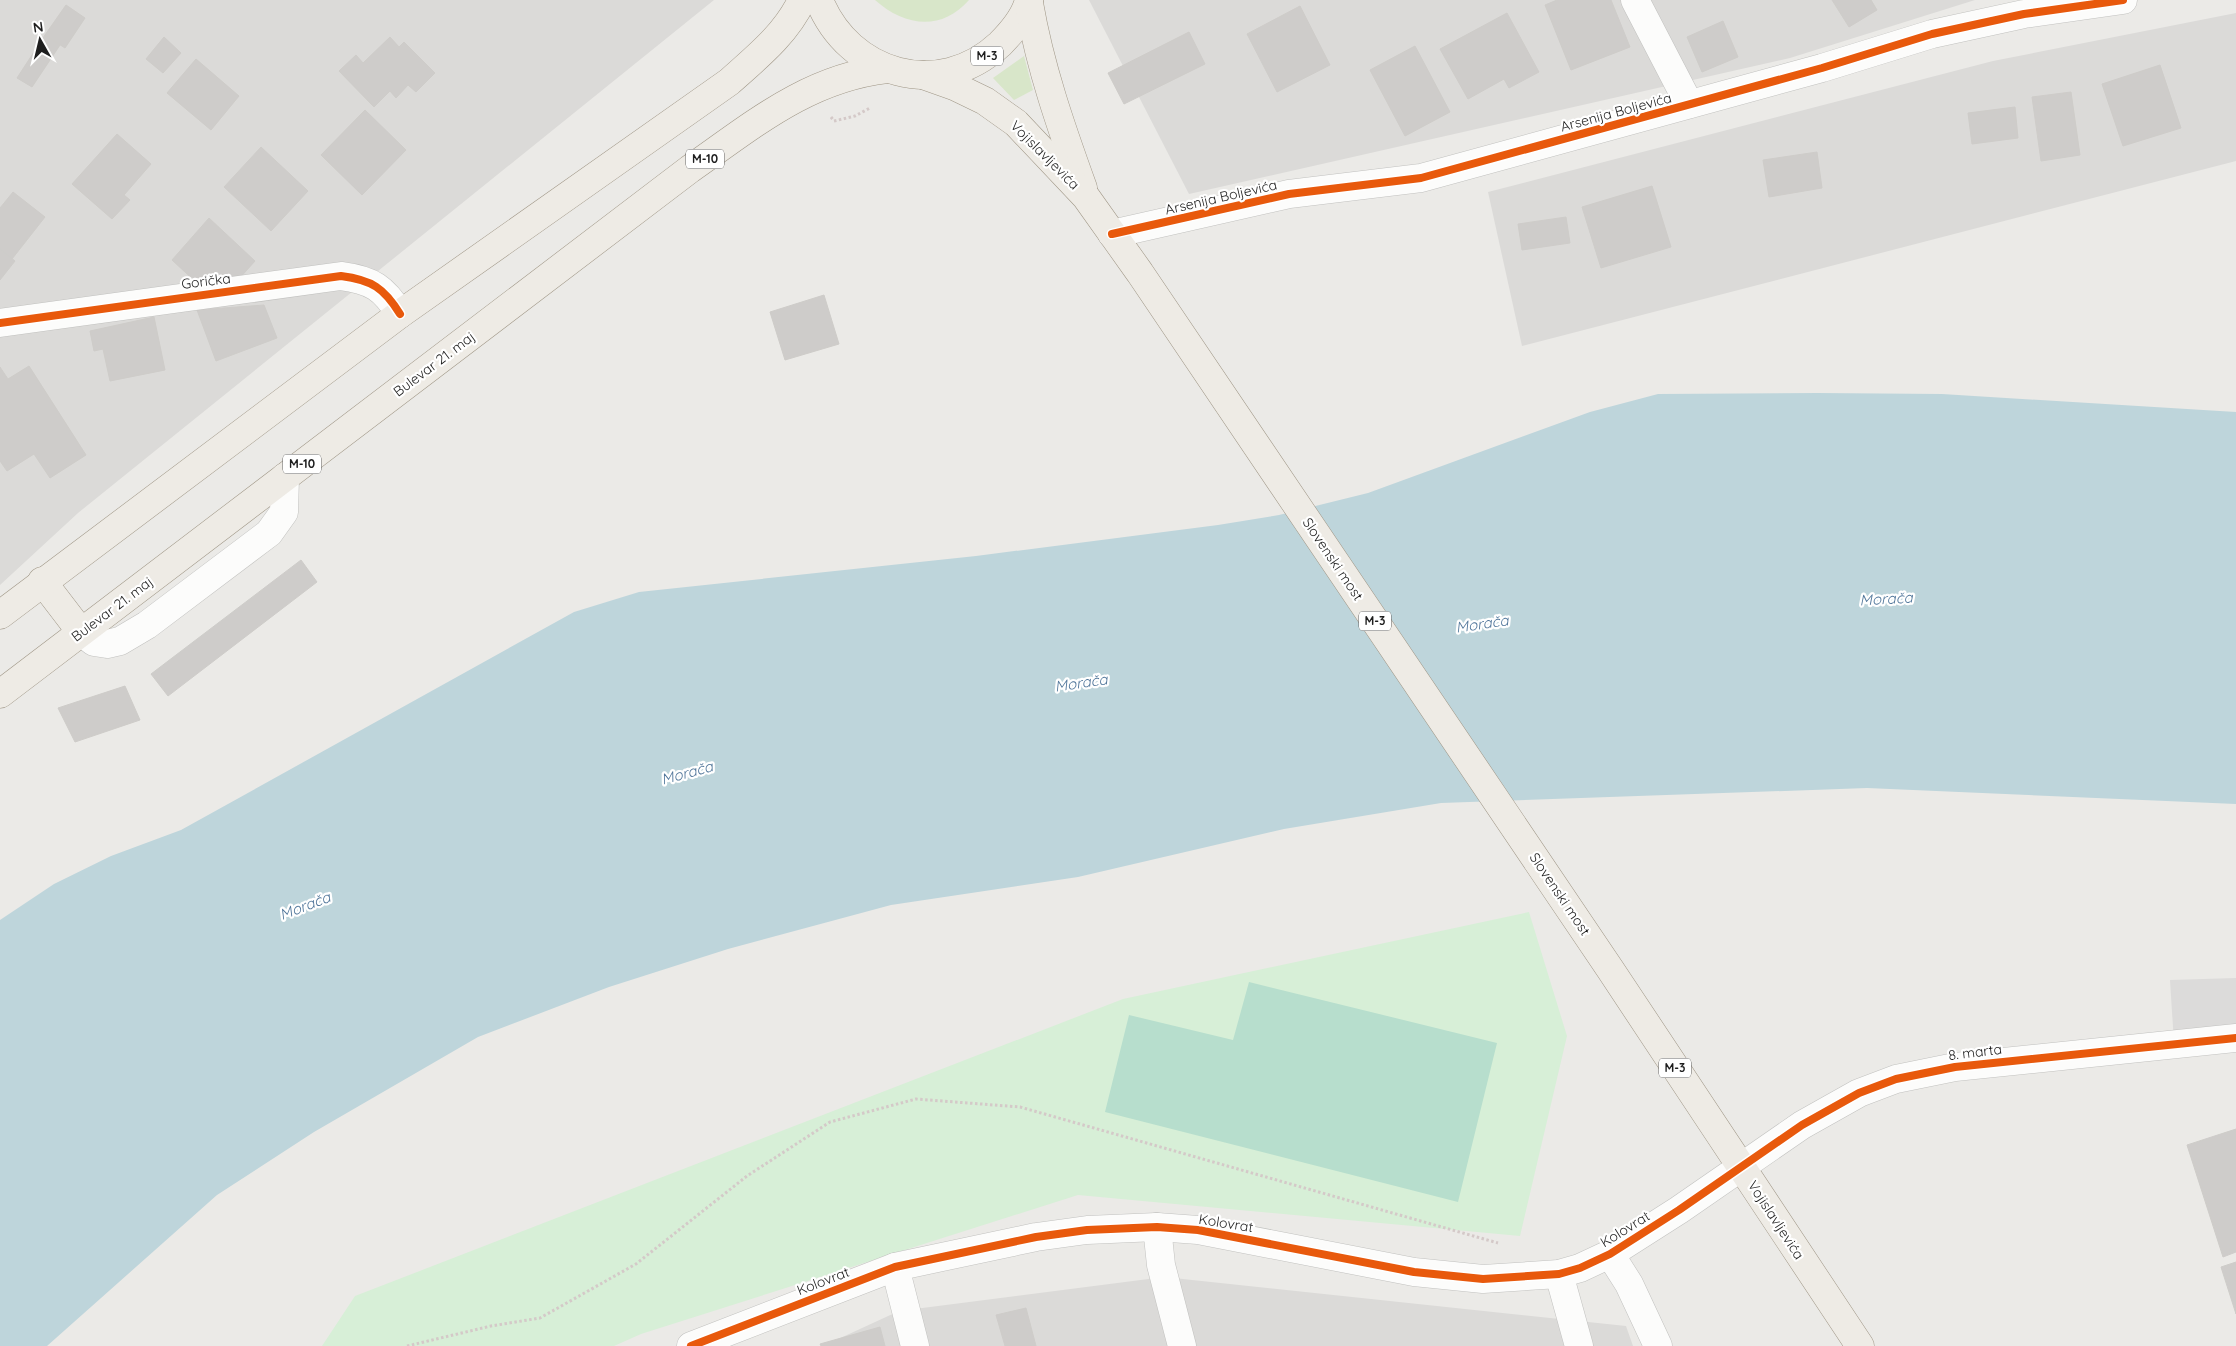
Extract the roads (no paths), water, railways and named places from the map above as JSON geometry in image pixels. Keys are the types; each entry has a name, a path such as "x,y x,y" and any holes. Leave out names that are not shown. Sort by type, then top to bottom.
{"main road":[{"path":"0,614 400,314 729,82 773,43 796,13 802,0"},
{"name":"M-3","path":"819,0 837,33 851,48 868,60 887,69 923,75 956,70 987,56 1012,32 1029,2"},
{"name":"Vojislavljevića","path":"1029,2 1036,46 1086,197"},
{"name":"Bulevar 21. maj","path":"0,694 690,169 776,110 810,90 858,72 887,69"},
{"name":"Vojislavljevića","path":"923,75 954,86 985,101 1016,123 1086,197 1140,273"},
{"name":"Slovenski most","path":"1140,273 1610,969"},
{"path":"42,581 81,632"},
{"name":"Vojislavljevića","path":"1610,969 1860,1346"}],"street":[{"path":"1635,0 1690,104"},
{"name":"Arsenija Boljevića","path":"1112,234 1289,194 1421,178 1822,68 1932,34 2024,14 2123,0"},
{"name":"Gorička","path":"0,323 341,276 358,278 377,286 390,296 400,314"},
{"name":"8. marta","path":"1741,1167 1826,1110 1859,1093 1896,1079 1955,1067 2236,1038"},
{"name":"Kolovrat","path":"691,1346 895,1267 1054,1234 1087,1230 1157,1227 1223,1234 1414,1272 1483,1278 1559,1274 1580,1268 1610,1254 1741,1167"},
{"path":"1157,1227 1161,1265 1182,1346"},
{"path":"1610,1254 1628,1284 1658,1346"},
{"path":"895,1267 915,1346"},
{"path":"1559,1274 1579,1346"}],"water":[{"name":"Morača","path":"1658,394 1942,394 2236,412 2236,804 1867,788 1441,803 1284,829 1078,877 891,905 728,949 609,987 478,1037 314,1132 217,1195 47,1346 0,1346 0,920 54,884 111,856 181,830 574,612 639,592 976,556 1218,525 1279,515 1368,493 1590,412"}]}
